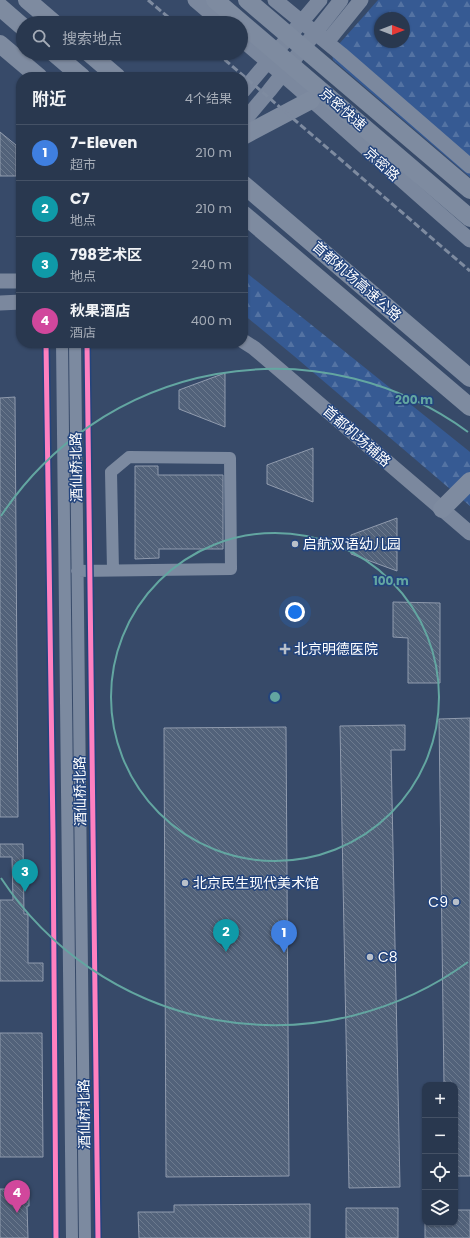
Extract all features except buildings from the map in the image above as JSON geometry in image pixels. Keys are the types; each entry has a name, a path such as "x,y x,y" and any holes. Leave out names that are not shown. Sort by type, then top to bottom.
{"highway":[{"path":"27,0 46,16"},
{"name":"京密快速","path":"215,0 234,16"},
{"name":"京密快速","path":"247,0 470,190"},
{"path":"0,7 16,21"},
{"name":"京密快速","path":"248,28 470,218"},
{"path":"0,44 16,58"},
{"path":"19,60 33,72"},
{"path":"62,60 76,72"},
{"path":"97,60 110,72"},
{"path":"248,133 311,100"},
{"name":"首都机场高速公路","path":"248,188 470,378"},
{"name":"首都机场高速公路","path":"248,218 470,407"},
{"path":"442,509 470,480"}],"main road":[{"path":"195,0 214,16"},
{"path":"248,85 320,0"},
{"path":"248,116 341,0"},
{"path":"327,42 360,0"},
{"path":"281,2 301,22 327,42 470,166"},
{"name":"京密路","path":"248,45 470,240"},
{"path":"0,281 16,281"},
{"path":"0,303 16,302"},
{"name":"首都机场辅路","path":"248,344 470,533"}],"street":[{"name":"酒仙桥北路","path":"62,348 72,1238"},
{"name":"酒仙桥北路","path":"75,348 85,1238"},
{"path":"77,571 231,569 230,458 128,457 111,472 113,570"}],"green space":[{"path":"378,0 470,0 470,177 333,60 332,52"},
{"path":"248,274 470,452 470,506 248,318"}],"railway":[{"path":"148,0 167,16"},
{"path":"225,60 239,72"},
{"path":"248,80 470,271"}],"cycle path":[{"path":"46,348 53,834 56,1238"},
{"path":"87,348 98,1238"}],"place":[{"name":"启航双语幼儿园","path":"295,544"},
{"name":"北京明德医院","path":"285,649"},
{"name":"北京民生现代美术馆","path":"185,883"},
{"name":"798艺术区","path":"25,892"},
{"name":"C9","path":"456,902"},
{"name":"C7","path":"226,952"},
{"name":"7-Eleven","path":"284,953"},
{"name":"C8","path":"370,957"},
{"name":"秋果酒店","path":"17,1213"}]}
